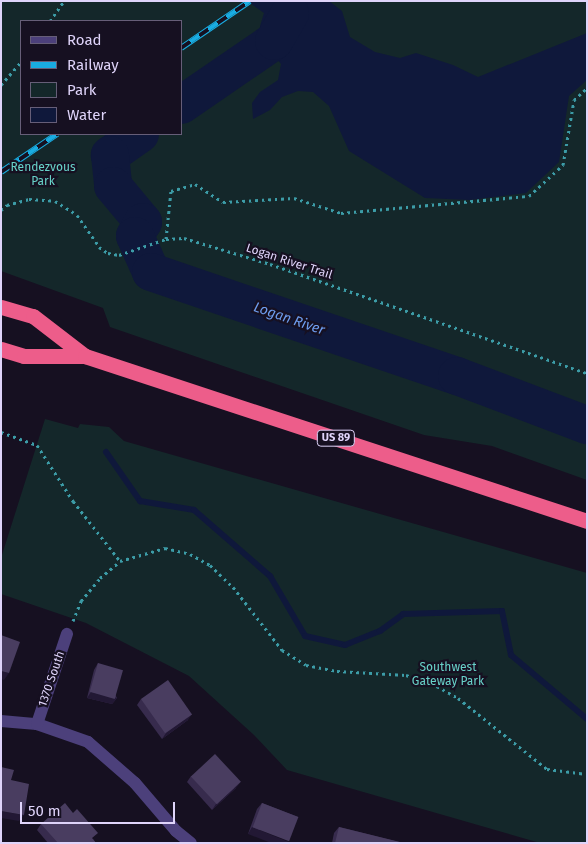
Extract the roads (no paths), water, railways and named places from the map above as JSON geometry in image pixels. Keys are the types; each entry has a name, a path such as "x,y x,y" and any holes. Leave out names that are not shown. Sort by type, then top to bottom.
{"highway":[{"name":"US 89","path":"1,307 33,316 85,356"},
{"name":"US 89","path":"1,349 24,356 85,356 587,521"}],"street":[{"name":"1370 South","path":"37,724 67,634"},
{"path":"1,721 37,724 88,742 135,783 176,831 191,843"}],"water":[{"path":"247,1 329,1 342,11 350,37 375,52 400,58 416,53 453,65 478,77 587,33 587,80 569,96 559,162 526,193 470,200 425,198 349,151 329,106 313,92 298,91 282,97 270,110 253,119 252,103 260,92 278,80 281,64 261,39 260,26 264,13"}],"waterway":[{"name":"Logan River","path":"182,104 274,41 290,13"},
{"name":"Logan River","path":"139,135 110,155 113,186 143,222 135,236 151,272 457,376 587,425"},
{"path":"106,452 140,501 194,510 270,576 305,636 345,645 380,631 403,614 502,611 511,655 587,719"}],"railway":[{"path":"182,47 250,1"},
{"path":"1,172 56,135"}],"park label":[{"name":"Rendezvous Park","path":"43,175"},
{"name":"Southwest Gateway Park","path":"448,675"}]}
